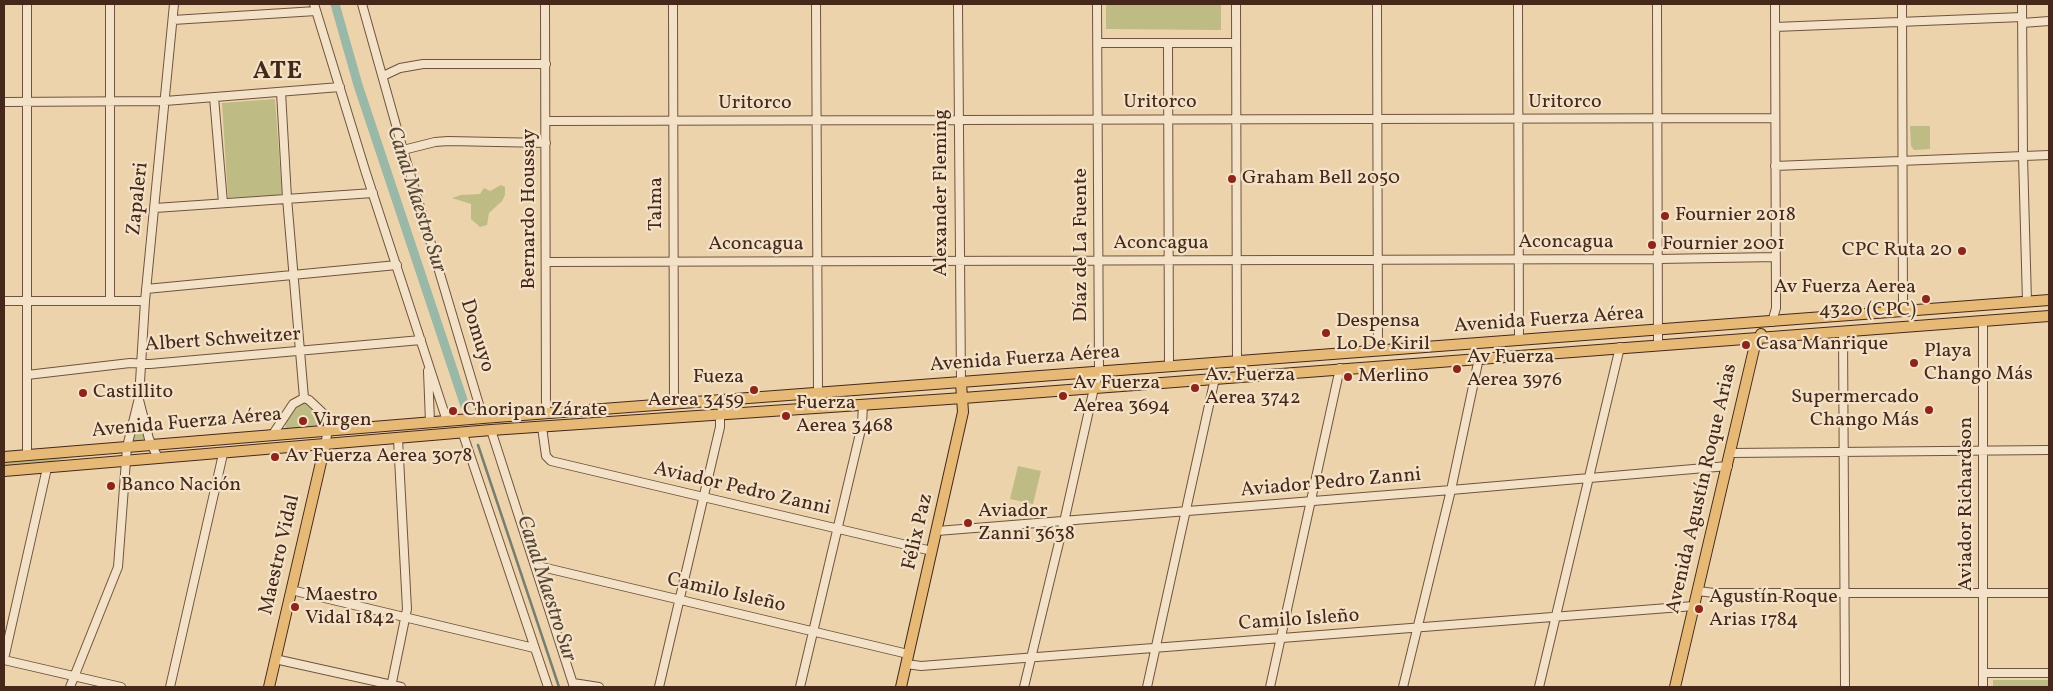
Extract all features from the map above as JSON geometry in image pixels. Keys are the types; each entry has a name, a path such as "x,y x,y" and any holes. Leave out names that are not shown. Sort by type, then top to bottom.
{"main road":[{"name":"Avenida Fuerza Aérea","path":"4,457 430,422 1903,311 2049,302"},
{"path":"1983,321 1984,313 1987,311 2049,302"},
{"name":"Avenida Fuerza Aérea","path":"4,471 463,434 491,430 963,398 1340,368 2049,316"},
{"name":"Avenida Agustín Roque Arias","path":"1675,687 1758,338 1772,322"},
{"name":"Félix Paz","path":"900,687 963,412 961,383"},
{"path":"463,434 464,429 467,427 482,424 483,418"},
{"name":"Maestro Vidal","path":"269,687 325,445"}],"street":[{"path":"27,4 27,455"},
{"path":"110,4 110,301"},
{"name":"Zapaleri","path":"70,687 118,567 127,448 139,398 146,289 174,4"},
{"name":"Domuyo","path":"362,4 403,150 483,418"},
{"name":"Bernardo Houssay","path":"545,4 546,414"},
{"name":"Talma","path":"673,4 674,404"},
{"path":"816,4 818,393 820,407"},
{"name":"Alexander Fleming","path":"958,4 958,261 961,383"},
{"name":"Díaz de La Fuente","path":"1024,687 1099,372 1097,4"},
{"path":"1236,4 1237,362"},
{"path":"1377,4 1378,351"},
{"path":"1518,4 1519,340"},
{"path":"1658,4 1658,344"},
{"path":"1772,322 1776,308 1775,4"},
{"path":"1902,4 1903,311"},
{"path":"2022,4 2023,156 2027,302"},
{"path":"173,20 315,7 447,421"},
{"path":"1775,27 2022,20 2049,21"},
{"path":"1098,43 1236,43"},
{"path":"1168,43 1169,367"},
{"path":"383,76 400,68 423,64 546,64"},
{"path":"4,102 165,101 340,87"},
{"path":"281,92 287,198 304,398"},
{"path":"214,97 223,203"},
{"name":"Uritorco","path":"546,121 1775,118"},
{"path":"403,150 448,141 546,143"},
{"path":"1775,166 2049,155"},
{"path":"155,208 373,193"},
{"name":"Aconcagua","path":"546,262 1658,259 1776,257"},
{"path":"146,289 397,265"},
{"path":"4,301 145,301"},
{"name":"Aviador Richardson","path":"1983,321 1983,687"},
{"path":"1843,331 1845,687"},
{"name":"Albert Schweitzer","path":"27,375 141,363 421,340"},
{"path":"1539,687 1620,347"},
{"path":"1403,687 1450,490 1478,358"},
{"path":"428,361 430,422"},
{"path":"1270,687 1340,368"},
{"path":"1147,687 1215,378"},
{"name":"Zapaleri","path":"139,398 152,445 158,458"},
{"path":"304,398 326,415 329,423 328,430"},
{"path":"274,434 293,404 304,398"},
{"path":"800,687 862,425 863,404"},
{"path":"658,687 720,427 720,415"},
{"name":"Aviador Pedro Zanni","path":"542,427 546,456 551,461 932,551"},
{"name":"Maestro Vidal","path":"325,445 328,430"},
{"path":"491,430 574,685 598,687"},
{"path":"463,434 548,687"},
{"path":"391,686 407,617 398,439"},
{"path":"1731,453 2049,450"},
{"path":"170,687 223,454"},
{"name":"Aviador Pedro Zanni","path":"937,532 1728,466"},
{"path":"47,468 4,660 121,687"},
{"name":"Camilo Isleño","path":"536,568 542,567 812,631 907,659 921,666 1694,606"},
{"path":"291,590 534,648"},
{"path":"1698,591 1714,593 2049,593"},
{"path":"275,659 401,687"},
{"path":"1983,673 2049,673"}],"shaded area":[{"path":"1106,4 1221,4 1221,30 1106,29"},
{"path":"275,99 282,195 228,198 222,103"},
{"path":"1910,126 1930,126 1930,149 1914,150 1911,146"},
{"path":"501,185 505,187 505,195 502,201 489,213 487,225 480,227 471,219 471,204 452,198 461,195 480,194 484,188 490,191"},
{"path":"139,398 149,439 128,441"},
{"path":"304,402 320,412 323,418 323,428 286,431 285,421 290,413"},
{"path":"101,453 69,458 4,471 4,458"},
{"path":"1018,466 1041,471 1033,504 1010,499"},
{"path":"1993,680 2049,680 2049,687 1993,687"}],"waterway":[{"name":"Canal Maestro Sur","path":"335,4 358,85 465,406"},
{"name":"Canal Maestro Sur","path":"478,445 559,687"}],"place":[{"name":"Graham Bell 2050","path":"1232,179"},
{"name":"Fournier 2018","path":"1665,216"},
{"name":"Fournier 2001","path":"1652,245"},
{"name":"CPC Ruta 20","path":"1962,251"},
{"name":"Av Fuerza Aerea 4320 (CPC)","path":"1926,299"},
{"name":"Despensa Lo De Kiril","path":"1326,333"},
{"name":"Casa Manrique","path":"1746,345"},
{"name":"Playa Chango Más","path":"1914,363"},
{"name":"Av Fuerza Aerea 3976","path":"1457,369"},
{"name":"Merlino","path":"1348,377"},
{"name":"Av. Fuerza Aerea 3742","path":"1195,388"},
{"name":"Fueza Aerea 3459","path":"754,390"},
{"name":"Castillito","path":"83,393"},
{"name":"Av Fuerza Aerea 3694","path":"1063,396"},
{"name":"Supermercado Chango Más","path":"1929,410"},
{"name":"Choripan Zárate","path":"453,411"},
{"name":"Fuerza Aerea 3468","path":"786,416"},
{"name":"Virgen","path":"303,421"},
{"name":"Av Fuerza Aerea 3078","path":"275,457"},
{"name":"Banco Nación","path":"111,486"},
{"name":"Aviador Zanni 3638","path":"968,523"},
{"name":"Maestro Vidal 1842","path":"295,607"},
{"name":"Agustín Roque Arias 1784","path":"1699,609"}],"district":[{"name":"ATE","path":"278,73"}]}
